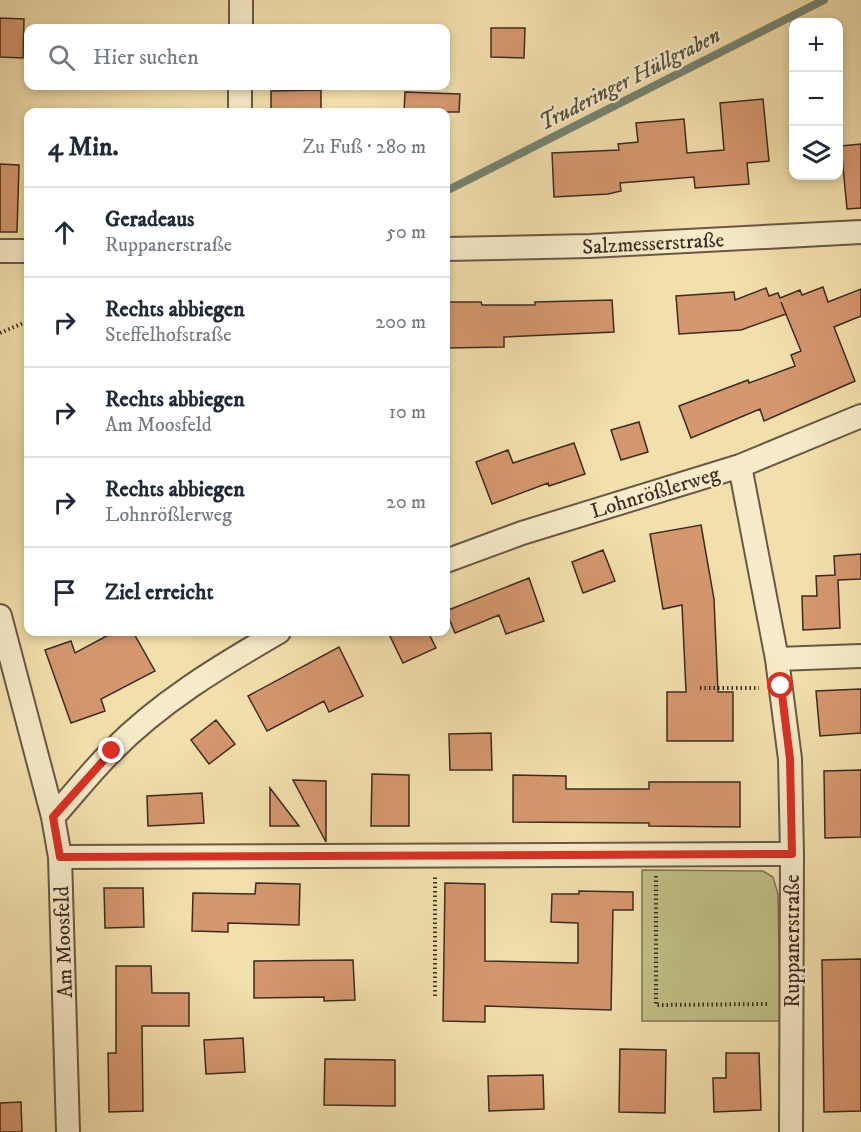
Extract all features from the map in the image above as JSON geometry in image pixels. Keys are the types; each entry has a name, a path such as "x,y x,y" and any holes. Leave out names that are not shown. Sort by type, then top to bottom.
{"street":[{"path":"241,0 241,24"},
{"path":"240,90 240,108"},
{"name":"Salzmesserstraße","path":"450,249 590,246 861,232"},
{"path":"0,251 24,251"},
{"name":"Lohnrößlerweg","path":"450,560 522,533 740,466 861,416"},
{"name":"Ruppanerstraße","path":"740,466 777,659 790,759 791,1132"},
{"name":"Am Moosfeld","path":"0,616 53,817 60,857 69,1132"},
{"path":"53,817 112,751 162,707 218,667 272,636"},
{"path":"777,659 861,656"},
{"path":"60,857 792,854"}],"path":[{"path":"0,333 24,323"},
{"path":"700,688 768,688"},
{"path":"435,996 436,855"},
{"path":"656,855 657,1005 791,1004"}],"green space":[{"path":"642,870 763,871 773,877 778,894 780,1021 642,1021"}],"building":[{"path":"0,18 24,19 23,58 0,57"},
{"path":"491,28 525,28 524,58 491,57"},
{"path":"321,90 321,108 271,108 271,91"},
{"path":"405,92 460,94 459,112 450,112 450,108 404,108"},
{"path":"763,99 769,161 747,163 749,184 695,188 694,177 620,183 621,191 608,194 554,197 552,153 619,150 618,144 638,142 636,123 684,119 687,153 724,150 720,103"},
{"path":"861,144 861,208 847,209 843,146"},
{"path":"0,164 19,165 17,232 0,232"},
{"path":"823,287 828,302 861,289 861,316 834,327 855,381 764,421 760,409 691,438 679,406 748,380 749,383 795,366 791,355 801,351 786,314 741,330 679,334 676,296 734,292 735,300 766,288 769,296 778,293 780,298 800,290 802,295"},
{"path":"612,300 614,332 504,337 504,347 450,348 450,302 481,302 482,305 535,305 535,302"},
{"path":"639,422 648,452 621,460 611,430"},
{"path":"574,443 585,474 549,486 548,483 492,504 476,462 508,450 513,463"},
{"path":"701,525 714,599 718,692 733,692 733,741 667,741 667,692 686,692 682,605 663,609 650,534"},
{"path":"603,550 615,581 583,593 572,562"},
{"path":"861,554 861,579 838,580 840,628 803,630 802,596 817,596 816,576 835,575 834,556"},
{"path":"529,578 544,621 506,634 499,615 455,633 450,621 450,609"},
{"path":"107,636 135,636 155,671 101,699 105,711 71,723 45,650 71,641 75,653"},
{"path":"390,636 430,636 436,648 403,663"},
{"path":"339,647 363,696 329,712 324,701 267,731 248,696"},
{"path":"861,689 861,733 820,736 816,691"},
{"path":"216,720 235,744 209,764 191,740"},
{"path":"491,733 492,770 450,770 449,734"},
{"path":"861,770 861,837 825,838 824,771"},
{"path":"372,774 409,775 409,826 371,826"},
{"path":"513,775 566,776 566,789 649,789 649,782 740,782 740,827 649,826 649,823 513,822"},
{"path":"293,780 326,781 326,842"},
{"path":"270,788 299,826 270,826"},
{"path":"202,793 204,823 148,826 147,796"},
{"path":"256,883 300,884 299,925 228,923 228,932 192,931 193,893 255,894"},
{"path":"445,883 485,884 485,961 578,963 578,923 551,922 552,894 579,894 579,891 633,892 633,910 613,910 611,1010 485,1006 485,1022 443,1021"},
{"path":"104,888 143,888 144,927 105,928"},
{"path":"861,959 861,1111 824,1112 822,960"},
{"path":"353,960 355,1000 324,1001 324,997 254,998 254,961"},
{"path":"116,966 151,966 152,993 189,993 189,1026 142,1026 143,1111 109,1112 108,1053 116,1053"},
{"path":"243,1038 245,1072 206,1074 204,1040"},
{"path":"620,1049 666,1050 665,1113 619,1112"},
{"path":"726,1053 759,1053 761,1110 714,1112 713,1078 726,1078"},
{"path":"325,1059 395,1060 395,1106 324,1105"},
{"path":"543,1075 544,1109 489,1111 488,1076"},
{"path":"21,1102 22,1132 0,1132 0,1103"}],"waterway":[{"name":"Truderinger Hüllgraben","path":"450,189 824,0"}],"route":[{"path":"112,751 53,817 60,857 792,854 790,759 781,686"}]}
